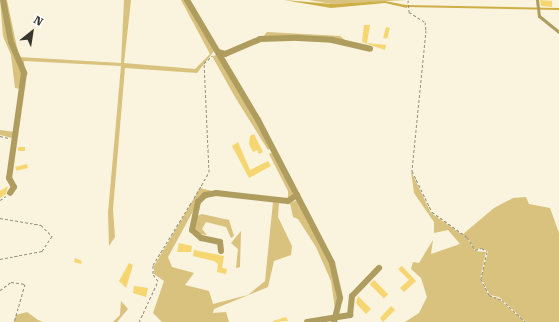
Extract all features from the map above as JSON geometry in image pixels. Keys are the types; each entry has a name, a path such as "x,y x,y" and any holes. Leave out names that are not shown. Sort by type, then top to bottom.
{"street":[{"path":"3,0 7,28 24,73 9,178 14,188 10,193"},
{"path":"187,0 218,52 297,194 336,272 340,298 335,320"},
{"path":"218,52 225,54 265,38 332,40 370,49"},
{"path":"221,251 220,242 201,238 192,230 202,197 212,193 288,201 297,194"},
{"path":"307,322 335,320 350,315 352,296 379,268"}],"lane":[{"path":"537,0 539,16 559,32"}],"path":[{"path":"408,0 409,12 425,22 426,30 412,171 432,212 467,237 475,250 482,248 487,252 481,279 490,295 502,300 526,322"},
{"path":"139,322 158,281 153,274 153,265 209,172 204,63 218,52"},
{"path":"0,136 14,139"},
{"path":"0,200 10,193"},
{"path":"0,218 41,226 50,232 52,239 42,251 0,259"},
{"path":"0,290 11,282 25,284 14,322"}],"shaded area":[{"path":"0,0 21,69 21,89 15,88 11,55 3,36"},
{"path":"4,0 7,0 19,57 121,63 124,0 131,0 124,63 195,69 210,54 181,0 185,0 215,50 197,73 125,68 113,209 115,237 109,246 108,213 121,66 24,61 25,76 12,42"},
{"path":"284,0 332,4 385,1 406,5 407,8 385,3 331,8"},
{"path":"309,0 406,0 332,4"},
{"path":"267,32 340,36 350,44 263,37"},
{"path":"217,55 271,148 268,150 235,97 212,56"},
{"path":"0,130 15,132 12,138 0,135"},
{"path":"273,152 293,194 288,200 288,191 269,154"},
{"path":"411,171 431,213 467,238 475,251 486,252 480,279 489,296 498,298 525,322 405,322 419,313 427,297 421,278 411,269 413,262 419,263 433,240 431,254 460,244 448,230 434,233 434,222 414,193"},
{"path":"200,188 216,192 197,204 168,257 172,267 194,273 185,285 209,291 213,304 248,295 265,281 273,202 279,203 278,217 292,246 291,255 274,261 268,287 214,309 213,313 226,312 229,322 162,322 153,313 164,281 154,274 154,266"},
{"path":"526,197 529,204 550,208 559,233 559,322 526,322 499,297 490,295 481,278 488,252 482,248 475,250 467,237 462,235 494,208 513,198"},
{"path":"297,200 332,268 338,300 335,309 331,281 316,247 298,219 293,217 290,203"},
{"path":"202,214 229,220 234,236 231,238 226,227 206,222 202,229 207,235 200,234 195,228 197,216"},
{"path":"241,231 240,267 236,268 238,249 231,243"},
{"path":"121,301 128,309 117,322 113,322 120,315"},
{"path":"27,312 43,322 14,322 16,315"}],"building":[{"path":"540,0 552,1 552,7 541,6"},
{"path":"364,25 370,25 367,43 386,45 385,50 362,42"},
{"path":"386,27 390,28 387,39 383,38"},
{"path":"254,134 263,152 259,154 257,150 253,152 249,144 250,136"},
{"path":"238,142 250,170 268,161 271,166 249,178 232,146"},
{"path":"18,147 25,147 25,151 18,151"},
{"path":"27,164 28,168 16,171 15,167"},
{"path":"8,186 6,194 0,198 0,191"},
{"path":"179,243 192,246 191,252 177,252"},
{"path":"194,250 224,256 222,268 227,269 226,274 217,272 218,264 214,261 193,256"},
{"path":"75,258 82,261 81,264 74,262"},
{"path":"129,263 133,265 126,288 119,281"},
{"path":"402,266 416,281 404,292 400,288 409,280 398,269"},
{"path":"374,280 388,294 384,298 370,284"},
{"path":"134,286 148,288 146,297 133,293"},
{"path":"358,296 371,309 366,314 356,303"},
{"path":"391,306 395,310 383,322 380,318"},
{"path":"286,317 288,321 273,322 273,321"}],"waterway":[{"path":"405,6 559,9"}]}
